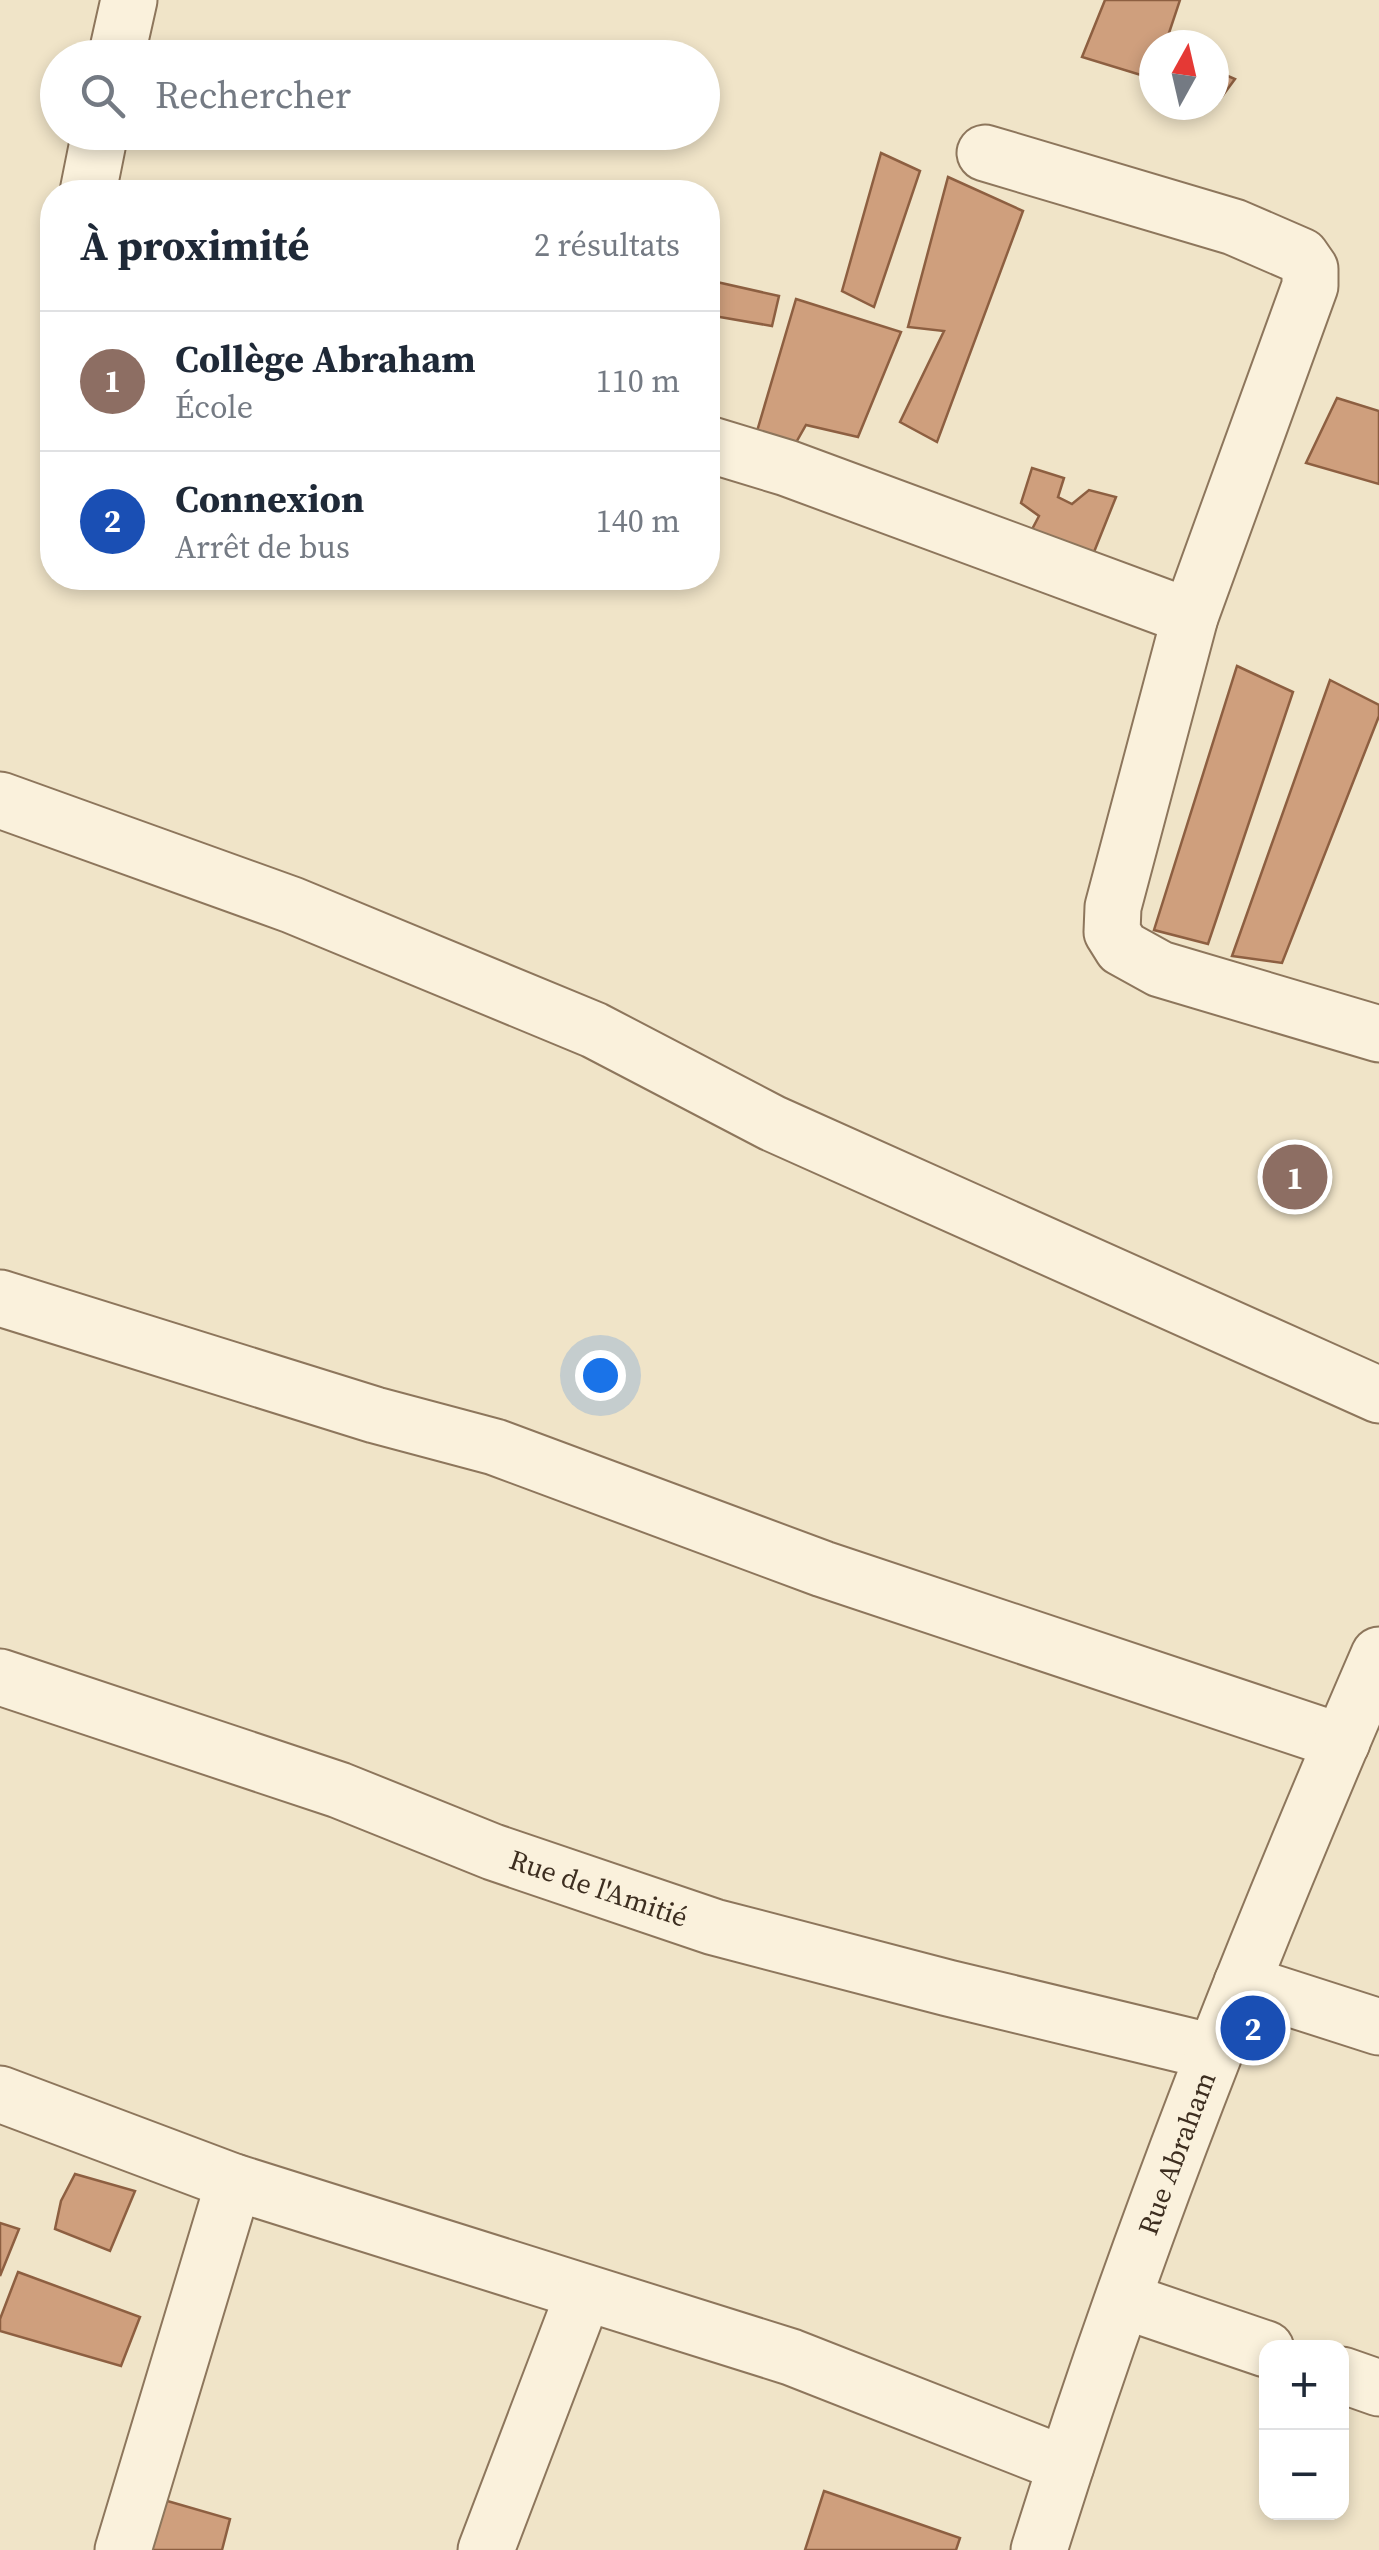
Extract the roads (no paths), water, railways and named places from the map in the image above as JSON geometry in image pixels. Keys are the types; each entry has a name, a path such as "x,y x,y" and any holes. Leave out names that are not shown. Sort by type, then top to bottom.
{"street":[{"path":"120,40 128,0"},
{"path":"90,180 96,150"},
{"path":"984,153 1234,227 1301,256 1310,269 1310,286 1190,616 1113,907 1112,932 1122,948 1160,969 1379,1034"},
{"path":"720,448 788,468 1190,616"},
{"path":"0,800 292,905 594,1030 772,1123 1379,1395"},
{"path":"0,1298 375,1415 495,1448 823,1568 1342,1742"},
{"name":"Rue Abraham","path":"1040,2550 1066,2465 1213,2052 1379,1655"},
{"name":"Rue de l'Amitié","path":"0,1677 338,1790 493,1852 714,1926 1213,2052"},
{"path":"1242,1982 1379,2027"},
{"path":"0,2094 234,2182 808,2363 1066,2465"},
{"path":"123,2550 234,2182"},
{"path":"486,2550 584,2293"},
{"path":"1124,2300 1259,2348"},
{"path":"1349,2377 1379,2388"}],"place":[{"name":"Collège Abraham","path":"1295,1177"},
{"name":"Connexion","path":"1253,2028"}]}
